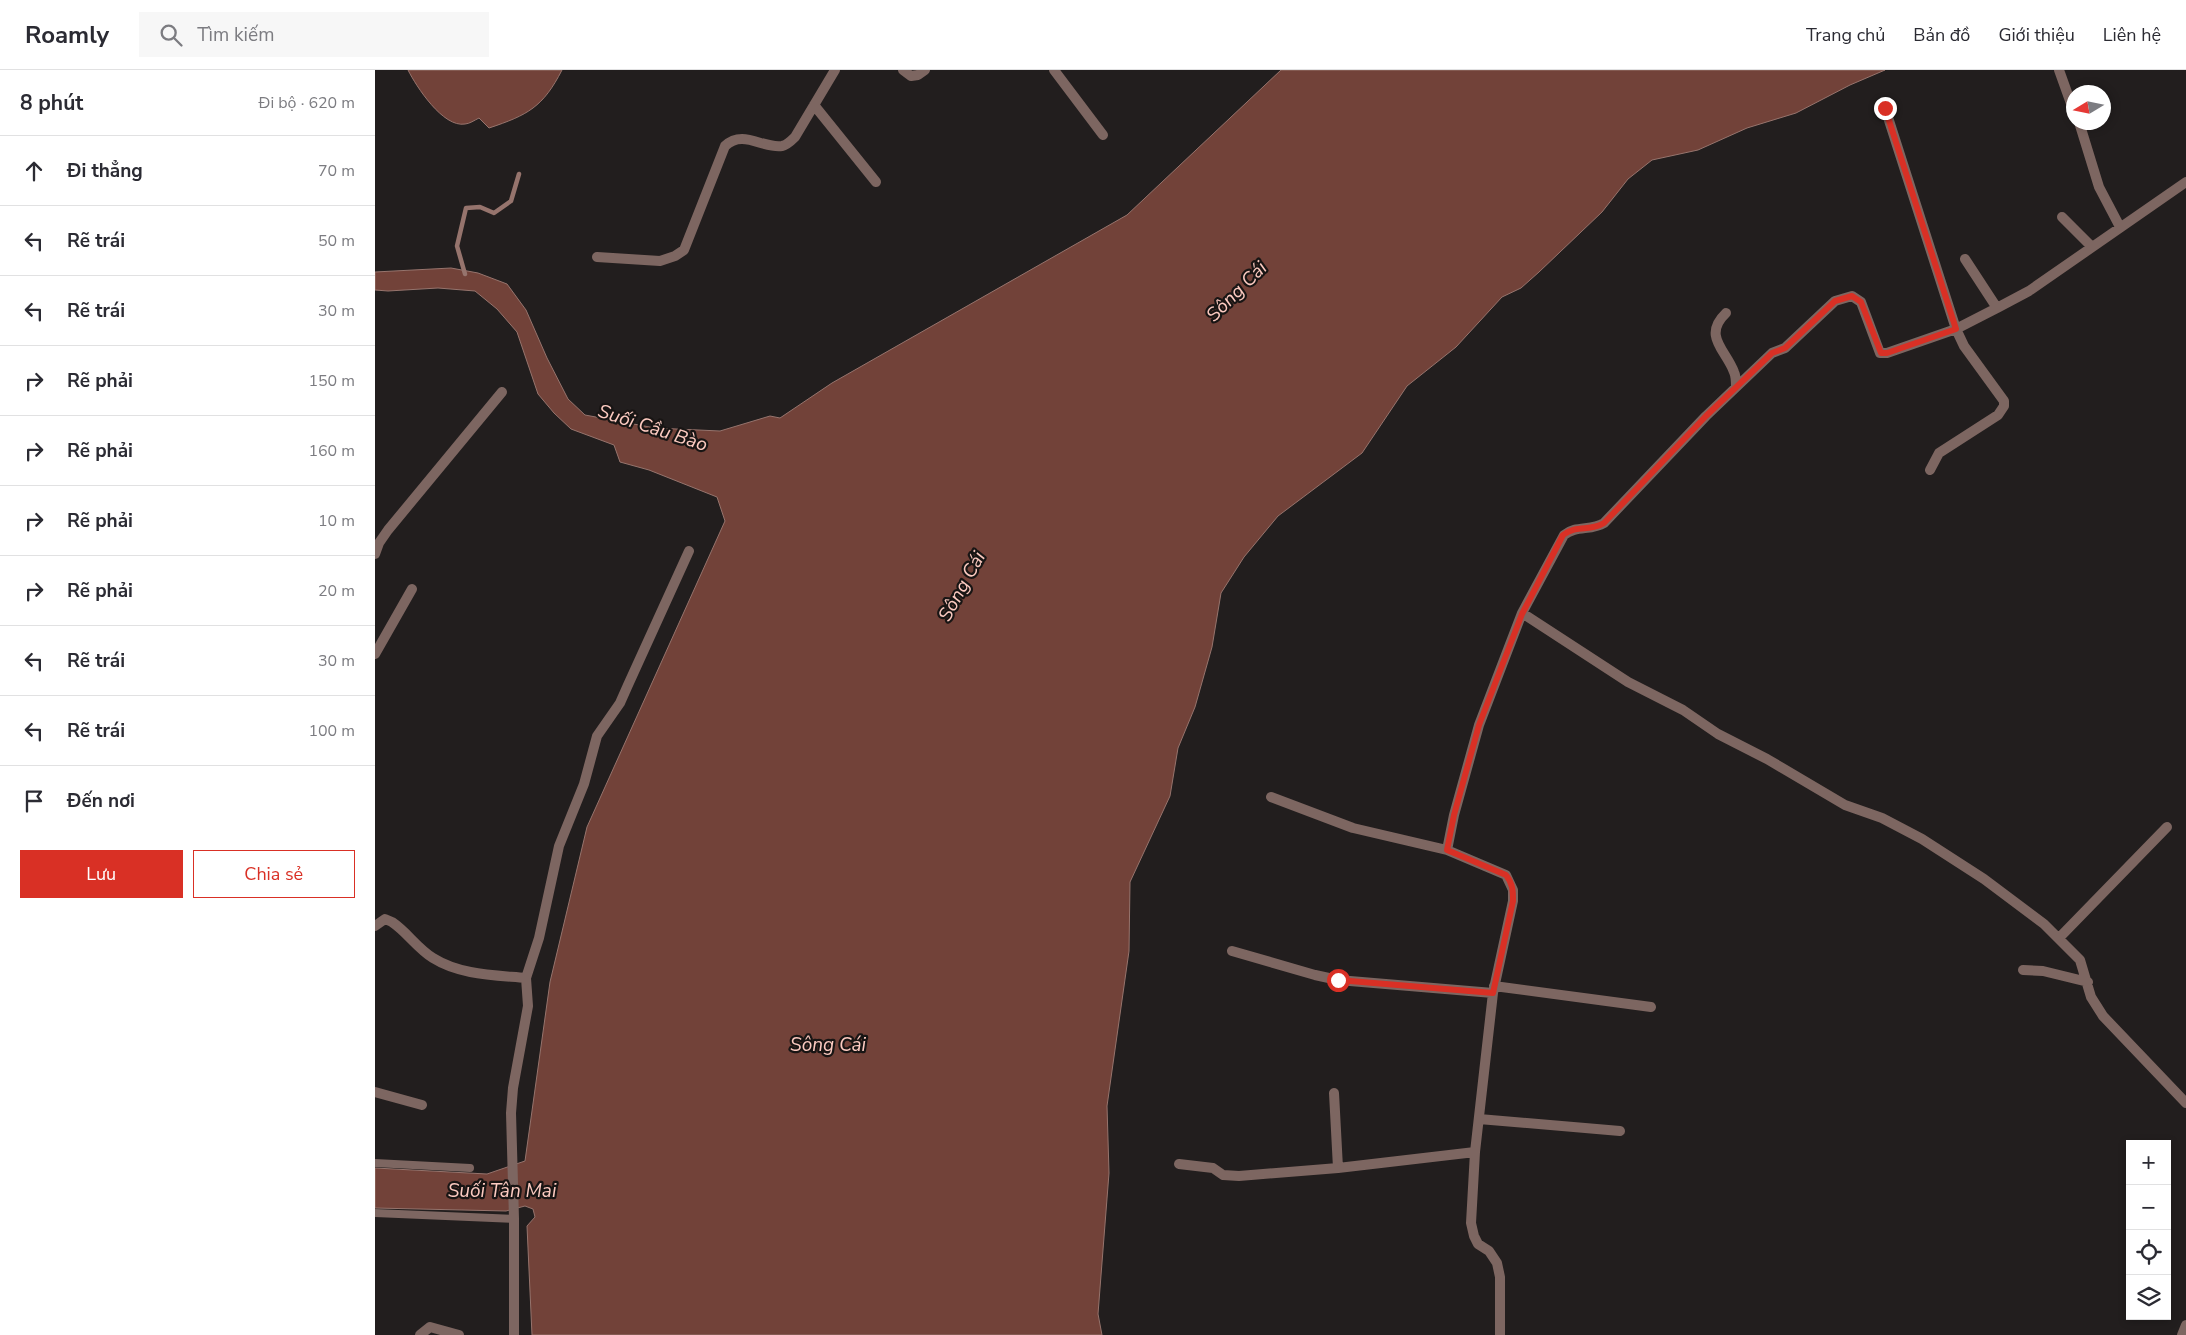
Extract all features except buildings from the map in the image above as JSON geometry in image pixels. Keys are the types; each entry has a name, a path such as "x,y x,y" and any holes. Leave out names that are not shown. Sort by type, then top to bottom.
{"street":[{"path":"597,257 660,261 675,256 684,250 725,146 730,142 744,138 776,146 788,144 795,137 835,70"},
{"path":"903,70 911,76 918,75 925,70"},
{"path":"1054,70 1103,135"},
{"path":"2059,70 2066,90"},
{"path":"814,105 876,182"},
{"path":"1885,108 1956,329 1964,346 2004,402 2004,406 1998,415 1939,453 1930,470"},
{"path":"2081,130 2099,187 2121,227"},
{"path":"1447,850 1454,815 1479,725 1522,614 1563,535 1571,529 1597,527 1604,523 1736,387 1772,353 1785,348 1835,301 1852,296 1861,302 1881,353 1887,353 1956,329 2029,291 2186,182"},
{"path":"2062,217 2092,247"},
{"path":"1965,259 1997,308"},
{"path":"1726,313 1719,319 1715,328 1716,338 1720,350 1735,372 1736,387"},
{"path":"375,554 379,543 388,530 502,392"},
{"path":"514,1335 514,1219 511,1113 513,1088 528,1006 526,978 539,938 559,846 584,784 597,736 628,685 689,551"},
{"path":"375,654 412,589"},
{"path":"1522,614 1628,682 1683,710 1718,734 1767,759 1845,804 1882,818 1922,839 1984,879 2044,924 2080,960 2091,996 2103,1016 2186,1103"},
{"path":"1271,797 1347,826 1447,850 1506,875 1511,881 1513,901 1493,989 1475,1152 1471,1223 1478,1244 1489,1251 1497,1262 1500,1277 1499,1335"},
{"path":"2059,938 2167,827"},
{"path":"375,926 385,919 392,922 431,957 449,966 472,973 526,978"},
{"path":"1232,952 1338,980 1493,989 1651,1007"},
{"path":"2023,970 2043,971 2088,982"},
{"path":"375,1092 422,1105"},
{"path":"1334,1093 1338,1168"},
{"path":"1479,1119 1620,1131"},
{"path":"1179,1164 1213,1168 1223,1175 1338,1168 1475,1152"},
{"path":"2181,1335 2186,1325"},
{"path":"421,1335 430,1327 459,1335"}],"lane":[{"path":"375,1162 470,1168"},
{"path":"375,1214 514,1219"}],"water":[{"path":"408,70 562,70 548,93 533,108 514,119 489,128 479,118 470,123 457,123 439,113 417,86"},
{"name":"Sông Cái","path":"1281,70 1885,70 1850,85 1796,113 1747,128 1698,150 1652,160 1628,179 1602,212 1539,272 1521,288 1502,297 1456,347 1407,386 1362,453 1278,516 1244,557 1221,593 1212,647 1195,707 1178,748 1170,796 1130,882 1129,951 1107,1106 1109,1173 1098,1314 1102,1335 532,1335 527,1226 535,1217 533,1209 525,1206 506,1211 375,1208 375,1168 487,1174 525,1161 550,982 587,827 725,521 717,497 649,470 620,462 614,445 571,429 538,394 517,332 497,309 475,291 438,288 375,290 375,272 451,268 478,273 507,284 526,310 568,399 585,415 655,428 720,431 770,416 780,418 832,383 1127,215"}],"waterway":[{"path":"465,274 457,246 466,208 480,207 494,213 511,201 519,174"}],"route":[{"path":"1338,980 1493,993 1513,901 1511,881 1506,875 1447,850 1454,815 1479,725 1522,614 1563,535 1571,529 1597,527 1604,523 1706,416 1772,353 1785,348 1835,301 1852,296 1861,302 1881,353 1887,353 1956,329 1885,108"}],"water label":[{"name":"Suối Cầu Bào","path":"653,427"},
{"name":"Suối Tân Mai","path":"502,1190"}]}
